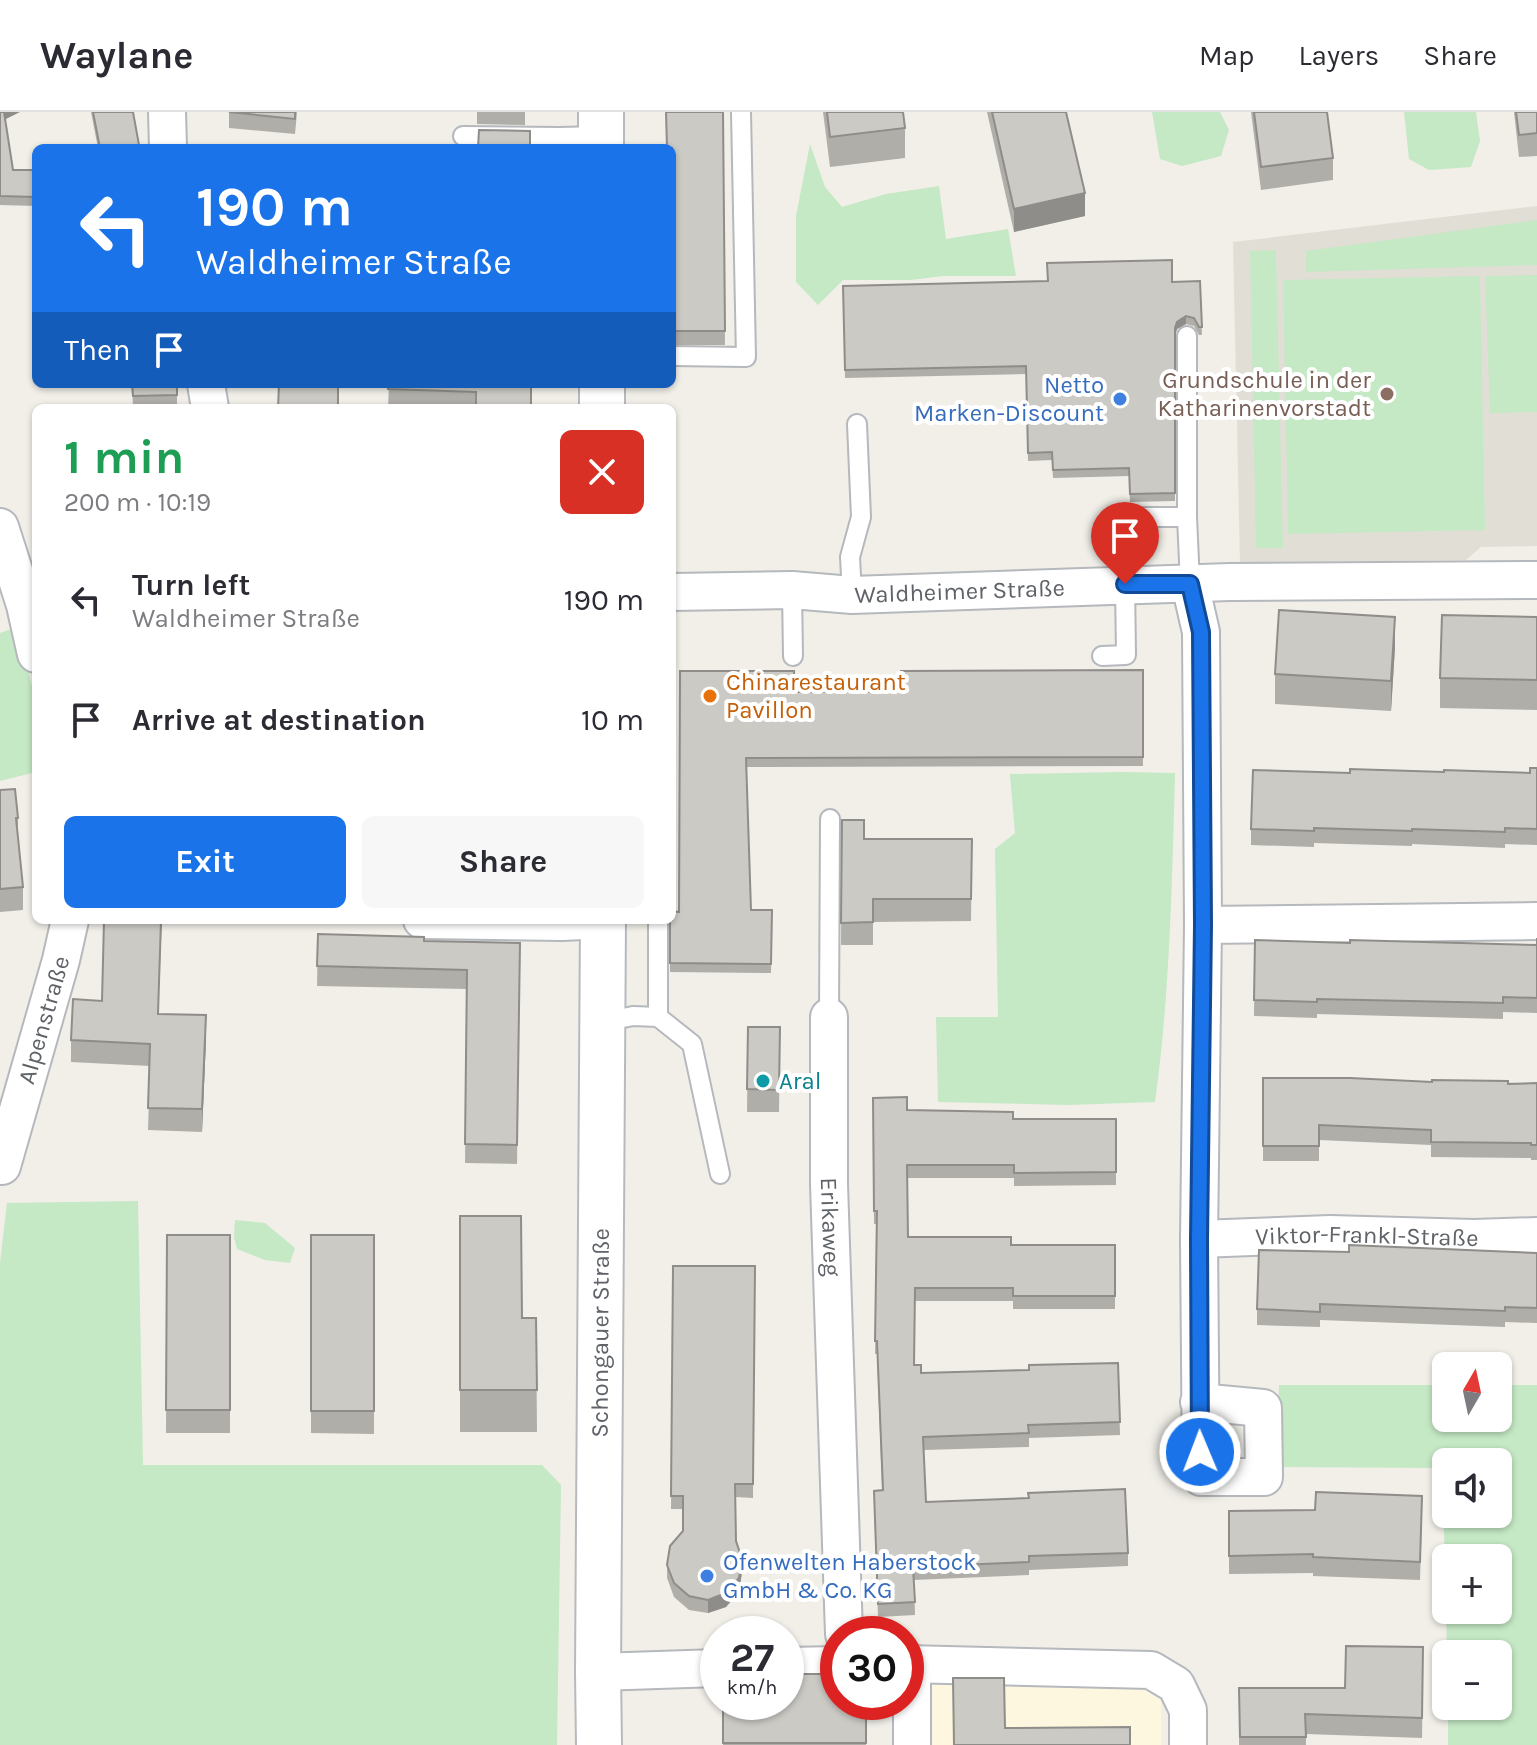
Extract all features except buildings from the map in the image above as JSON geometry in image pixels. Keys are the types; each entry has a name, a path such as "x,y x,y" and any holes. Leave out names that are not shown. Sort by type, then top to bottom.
{"main road":[{"name":"Schongauer Straße","path":"599,1745 603,924"}],"street":[{"path":"167,112 168,144"},
{"path":"0,527 12,609 32,646"},
{"name":"Waldheimer Straße","path":"676,592 792,590 852,595 1125,584 1537,580"},
{"path":"1190,584 1201,632 1203,925 1199,1402"},
{"path":"1203,925 1537,921"},
{"name":"Alpenstraße","path":"1,1170 69,924"},
{"name":"Erikaweg","path":"829,1017 828,1150 843,1616"},
{"name":"Viktor-Frankl-Straße","path":"1199,1239 1330,1234 1474,1238 1537,1236"},
{"path":"924,1664 1151,1670 1176,1685 1188,1710 1188,1745"},
{"path":"598,1672 700,1669"},
{"path":"911,1720 912,1745"}],"lane":[{"path":"676,356 746,357 741,112"},
{"path":"463,136 559,137 601,132"},
{"path":"1187,336 1190,584"},
{"path":"852,595 850,557 861,517 857,424"},
{"path":"1145,517 1187,517"},
{"path":"1102,656 1126,655 1125,584"},
{"path":"792,590 793,656"},
{"name":"Erikaweg","path":"829,1017 830,819"},
{"path":"658,924 658,1017"},
{"path":"602,1022 633,1016 658,1017 692,1044 720,1174"}],"shaded area":[{"name":"Grundschule in der Katharinenvorstadt","path":"1537,206 1537,546 1481,547 1466,560 1240,563 1233,242"},
{"path":"931,1685 1161,1685 1161,1745 931,1745"}],"green space":[{"path":"1152,112 1220,112 1229,130 1221,156 1182,166 1160,159"},
{"path":"1404,112 1476,112 1480,141 1471,167 1429,170 1409,159"},
{"path":"810,144 825,187 842,207 886,194 939,186 946,239 1008,229 1016,276 843,280 818,305 796,282 796,216"},
{"path":"1537,220 1537,265 1306,272 1306,251"},
{"path":"1276,250 1283,548 1256,548 1250,251"},
{"path":"1537,275 1537,412 1490,413 1485,276"},
{"path":"1480,276 1485,530 1288,534 1283,280"},
{"path":"17,627 32,686 32,773 0,781 0,633"},
{"path":"1175,773 1167,979 1155,1102 1069,1105 938,1102 936,1017 998,1017 995,849 1015,833 1010,774"},
{"path":"138,1201 143,1465 542,1465 561,1485 557,1745 0,1745 0,1263 7,1203"},
{"path":"235,1220 265,1223 295,1248 290,1263 265,1260 237,1249"},
{"path":"1279,1385 1432,1385 1432,1432 1512,1432 1512,1385 1537,1385 1537,1745 1448,1745 1448,1720 1512,1720 1512,1640 1447,1640 1446,1624 1512,1624 1512,1544 1444,1544 1444,1528 1512,1528 1512,1448 1432,1448 1432,1468 1277,1467"}],"place":[{"name":"Grundschule in der Katharinenvorstadt","path":"1387,394"},
{"name":"Netto Marken-Discount","path":"1120,399"},
{"name":"Chinarestaurant Pavillon","path":"710,696"},
{"name":"Aral","path":"763,1081"},
{"name":"Ofenwelten Haberstock GmbH & Co. KG","path":"707,1576"}],"route":[{"path":"1125,584 1190,584 1201,632 1200,1452"}]}
